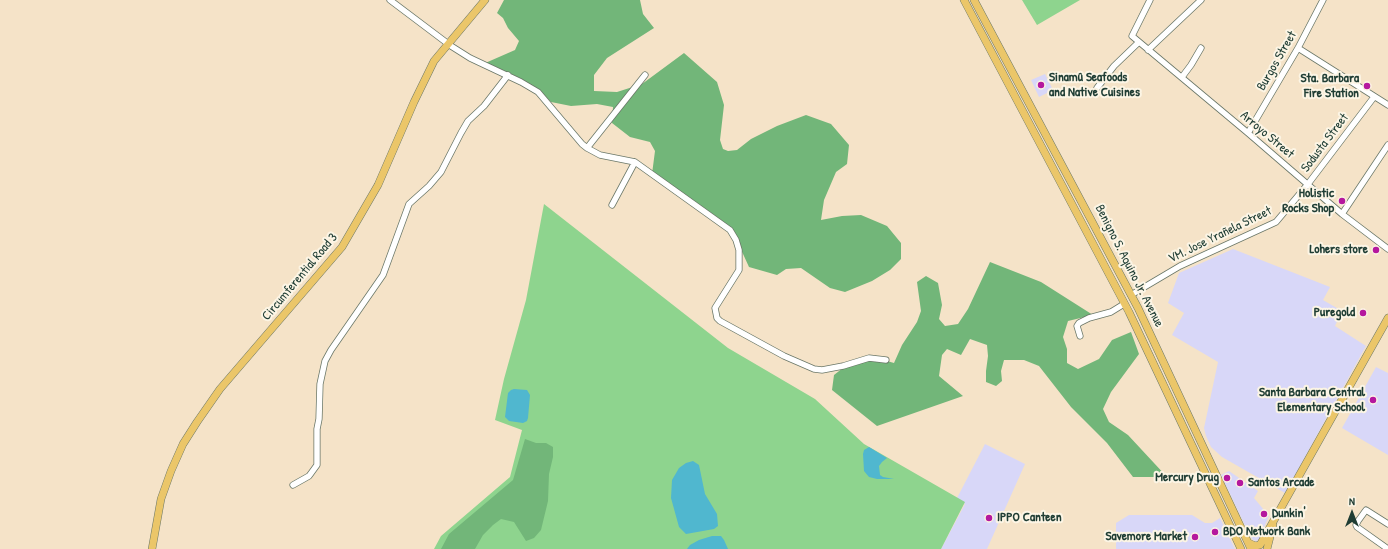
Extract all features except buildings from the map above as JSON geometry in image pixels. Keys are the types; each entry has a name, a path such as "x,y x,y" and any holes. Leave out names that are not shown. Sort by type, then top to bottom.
{"main road":[{"name":"Circumferential Road 3","path":"152,549 154,530 161,499 180,451 197,422 220,389 342,247 378,185 414,102 434,61 485,0"},
{"name":"Benigno S. Aquino Jr. Avenue","path":"964,0 1124,304 1241,549"},
{"name":"Benigno S. Aquino Jr. Avenue","path":"974,0 1131,295 1250,546"},
{"path":"1044,153 1054,149"},
{"path":"1250,546 1260,545 1269,526 1274,520 1388,318"},
{"path":"1220,506 1229,502"},
{"path":"1267,549 1274,520"}],"street":[{"path":"390,0 448,44 470,58 508,75 538,92 587,148 600,155 635,162 730,230 736,240 739,250 739,270 715,308 717,318 720,321 784,356 814,369 822,370 843,366 869,358 886,360"},
{"name":"Arroyo Street","path":"1150,0 1132,36 1342,214 1388,249"},
{"path":"1148,50 1201,0"},
{"name":"Burgos Street","path":"1248,133 1298,48 1323,0"},
{"path":"1097,88 1114,66 1138,42"},
{"path":"1182,77 1191,65 1200,48"},
{"path":"1298,48 1388,105"},
{"path":"293,485 309,476 317,465 316,429 319,419 320,384 325,361 383,275 409,204 442,172 460,133 468,121 484,106 508,75"},
{"path":"587,148 646,75"},
{"name":"Sodusta Street","path":"1308,184 1374,97"},
{"path":"1342,214 1388,145"},
{"path":"612,205 635,162"},
{"name":"VM. Jose Yrañela Street","path":"1131,295 1180,266 1276,222 1308,184"},
{"path":"1080,336 1077,326 1079,323 1089,318 1110,312 1124,304"},
{"path":"1388,524 1366,510 1356,525 1388,549"}],"shaded area":[{"path":"1045,74 1053,90 1039,97 1031,80"},
{"path":"1233,249 1330,287 1323,300 1342,311 1335,326 1366,346 1285,493 1222,457 1211,447 1204,428 1218,362 1172,335 1184,313 1168,303 1179,273"},
{"name":"Santa Barbara Central Elementary School","path":"1376,367 1388,373 1388,455 1342,428"},
{"path":"985,444 1025,464 987,549 941,549 965,504 956,500"},
{"path":"1229,471 1258,491 1254,498 1269,516 1259,539 1256,541 1250,536 1221,475"},
{"path":"1129,515 1192,515 1205,523 1212,523 1220,518 1235,549 1116,549 1116,523"}],"green space":[{"path":"504,0 640,0 643,14 654,28 607,58 594,75 594,91 617,92 642,84 684,53 717,82 724,105 720,140 723,149 728,151 737,150 751,139 777,126 806,115 831,124 849,145 847,164 836,172 824,200 821,220 842,216 861,215 887,226 901,243 901,259 890,270 872,281 845,292 830,288 801,268 786,269 777,275 749,267 733,232 652,174 655,151 650,142 630,137 612,123 613,107 597,104 571,106 551,102 538,89 483,64 515,50 519,41 508,28 503,18 497,13"},
{"path":"1022,0 1080,0 1037,25"},
{"path":"544,204 728,348 815,399 864,444 965,502 941,549 434,549 441,536 510,477 522,430 495,420 504,379 526,300"},
{"path":"990,262 1041,282 1093,315 1068,321 1063,337 1067,349 1067,363 1078,369 1099,359 1112,340 1131,332 1139,354 1111,392 1103,409 1109,422 1128,435 1167,477 1133,477 1107,443 1071,407 1039,366 1024,360 1004,360 1001,371 1002,381 996,386 986,382 988,356 987,345 970,339 961,355 947,349 942,355 939,376 963,396 877,426 832,390 834,375 848,364 873,357 894,363 902,345 917,322 921,311 917,282 926,276 938,283 942,305 939,319 945,326 958,324 968,309"},
{"path":"525,439 536,443 546,443 553,447 553,457 549,474 548,501 541,530 534,538 526,541 514,522 501,519 483,535 475,549 441,549 449,534 513,480"}],"water":[{"path":"514,389 527,390 530,395 528,418 527,421 523,423 509,421 505,417 508,393"},
{"path":"869,447 887,458 879,466 880,475 894,479 877,479 869,477 864,471 863,454 864,450"},
{"path":"693,461 699,465 705,494 717,514 718,526 714,529 686,534 679,527 671,498 672,480 679,468 686,463"},
{"path":"712,536 721,536 728,549 687,549 690,545 699,540"}],"place":[{"name":"Sinamû Seafoods and Native Cuisines","path":"1041,85"},
{"name":"Sta. Barbara Fire Station","path":"1367,86"},
{"name":"Holistic Rocks Shop","path":"1342,201"},
{"name":"Lohers store","path":"1376,250"},
{"name":"Puregold","path":"1363,313"},
{"name":"Santa Barbara Central Elementary School","path":"1373,400"},
{"name":"Mercury Drug","path":"1227,478"},
{"name":"Santos Arcade","path":"1240,483"},
{"name":"Dunkin'","path":"1264,514"},
{"name":"IPPO Canteen","path":"989,518"},
{"name":"BDO Network Bank","path":"1215,532"},
{"name":"Savemore Market","path":"1195,537"}]}
